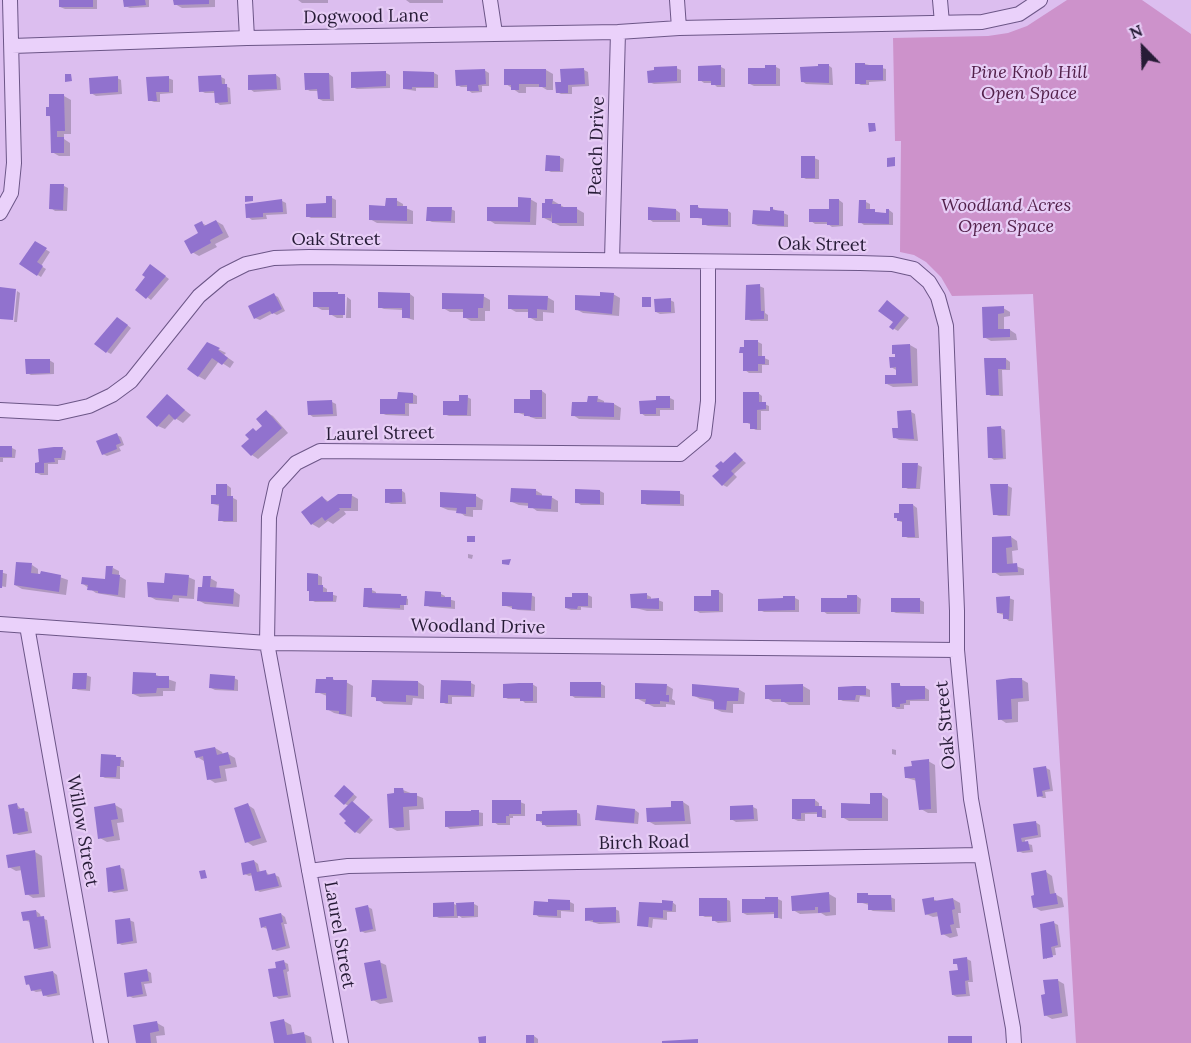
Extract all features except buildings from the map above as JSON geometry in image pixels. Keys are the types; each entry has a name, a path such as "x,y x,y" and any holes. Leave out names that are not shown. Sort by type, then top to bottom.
{"street":[{"path":"0,213 11,193 14,164 10,0"},
{"path":"245,0 247,38"},
{"path":"490,0 495,33"},
{"path":"678,0 679,28"},
{"path":"940,0 942,23"},
{"name":"Dogwood Lane","path":"12,46 247,38 618,32 679,28 982,22 1019,14 1040,0"},
{"name":"Peach Drive","path":"612,260 618,32"},
{"name":"Oak Street","path":"0,410 58,413 89,406 112,395 131,381 199,296 224,274 246,264 274,258 892,264 914,269 929,282 938,297 946,326 957,650 971,799 1014,1043"},
{"name":"Laurel Street","path":"341,1043 267,643 269,517 276,485 296,463 320,451 680,454 704,434 708,401 708,262"},
{"name":"Woodland Drive","path":"0,624 267,643 957,650"},
{"name":"Willow Street","path":"27,626 101,1043"},
{"name":"Birch Road","path":"309,871 372,866 980,855"}],"green space":[{"path":"1067,0 1142,0 1191,34 1191,1043 1076,1043 1033,294 952,296 941,277 926,262 914,255 900,252 901,141 895,141 893,38 988,36 1008,33 1027,26"}],"park label":[{"name":"Pine Knob Hill Open Space","path":"1029,83"},
{"name":"Woodland Acres Open Space","path":"1006,216"}]}
